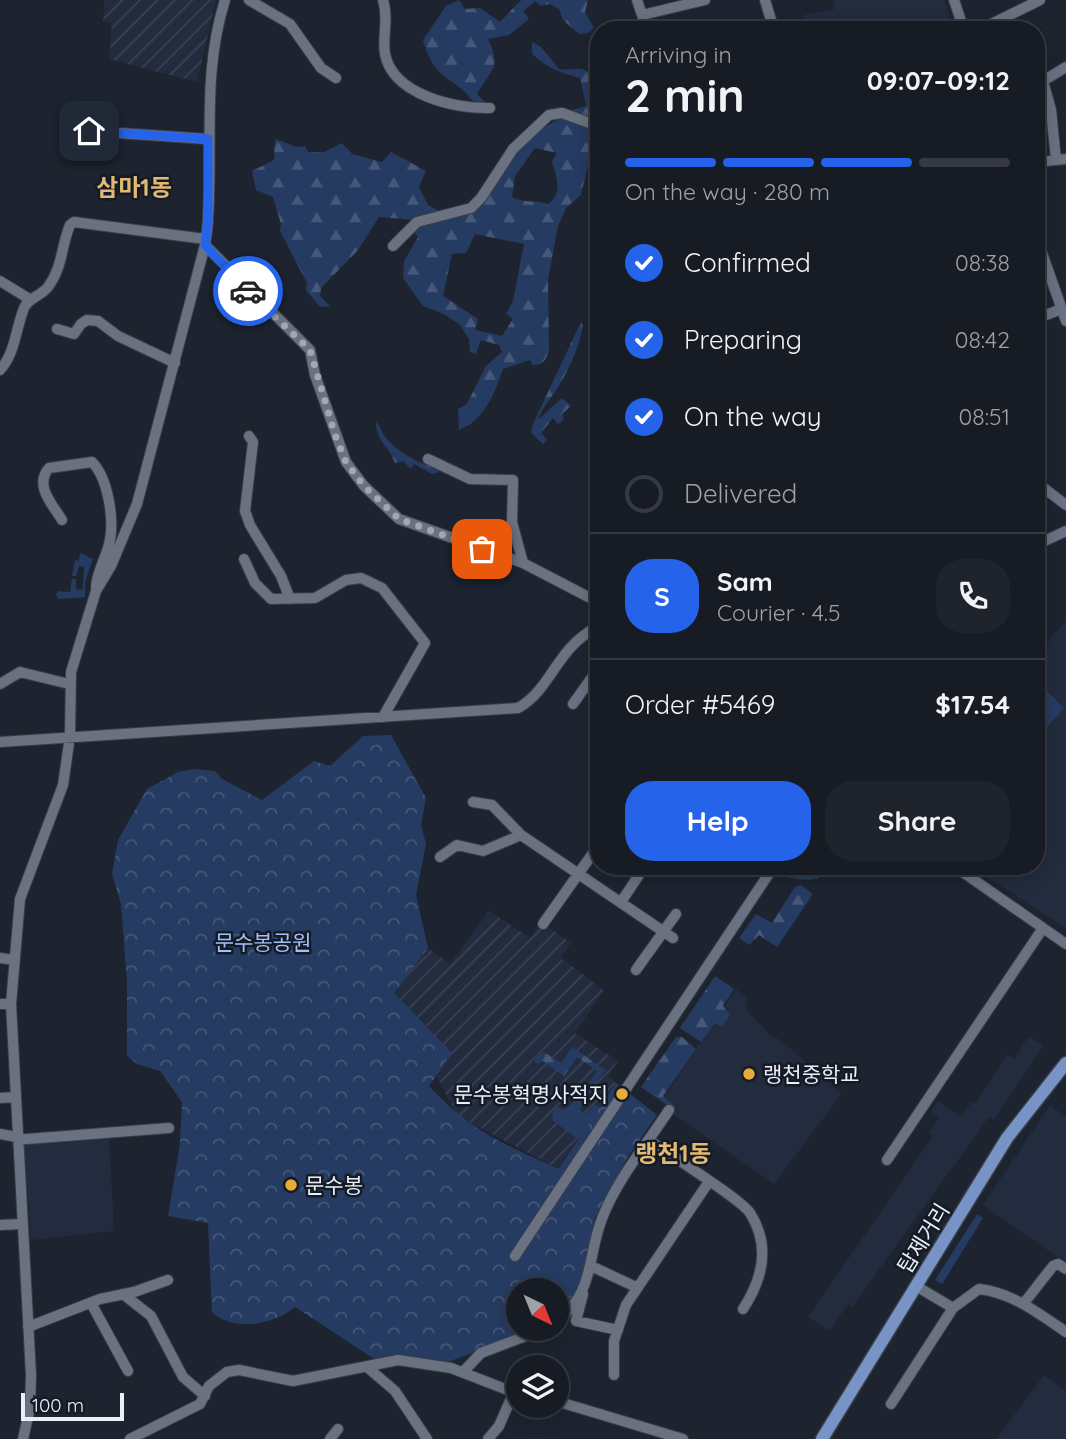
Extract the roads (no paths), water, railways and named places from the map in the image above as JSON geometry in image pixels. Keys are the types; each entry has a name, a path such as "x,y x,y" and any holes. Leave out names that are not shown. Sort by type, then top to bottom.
{"main road":[{"name":"탑제거리","path":"822,1439 1007,1138 1066,1063"}],"street":[{"path":"96,591 111,566 137,504 205,242 208,220 210,70 216,29 225,0"},
{"path":"249,0 290,24 321,68 336,78"},
{"path":"383,0 387,21 385,52 394,73 428,98 490,108"},
{"path":"637,0 644,21"},
{"path":"642,15 705,0"},
{"path":"765,0 771,21"},
{"path":"954,0 961,21"},
{"path":"997,21 1040,0"},
{"path":"1045,79 1066,67"},
{"path":"1045,88 1061,159"},
{"path":"393,246 417,222 471,208 481,198 513,149 549,115 562,113 590,123"},
{"path":"89,131 208,139"},
{"path":"0,370 24,309 46,289 61,266 68,230 74,222 205,242 246,289 310,350 315,375 346,462 388,511 399,519 523,563 590,598"},
{"path":"1045,262 1066,321"},
{"path":"0,281 31,300"},
{"path":"1045,315 1061,309"},
{"path":"57,329 74,334 87,320 97,321 118,336 175,363"},
{"path":"249,436 253,442 245,511 250,525 281,576 290,599"},
{"path":"428,459 470,480 513,480 512,522 523,563"},
{"path":"35,1439 24,1436 30,1408 31,1375 11,1004 23,888 49,829 63,785 70,736 69,684 96,591 97,573 110,541 111,521 101,476 92,462 50,468 43,477 43,489 62,520"},
{"path":"1045,489 1066,505"},
{"path":"1045,541 1066,531"},
{"path":"244,559 265,595 271,599 316,598 346,580 361,578 382,588 425,643 383,717"},
{"path":"0,742 518,708 527,703 543,685 574,644 590,632"},
{"path":"0,684 20,672 69,684"},
{"path":"573,704 590,680"},
{"path":"473,802 492,805 521,835 673,938"},
{"path":"440,857 457,845 483,851 521,835"},
{"path":"543,924 590,858"},
{"path":"621,902 639,875"},
{"path":"515,1256 768,875"},
{"path":"967,875 1066,944"},
{"path":"636,970 676,914"},
{"path":"887,1160 1043,928"},
{"path":"0,958 14,960"},
{"path":"0,1004 11,1004"},
{"path":"0,1098 15,1097"},
{"path":"618,1330 576,1321 603,1216 669,1110"},
{"path":"0,1134 27,1139 169,1128"},
{"path":"649,1140 750,1212 763,1246 758,1285 743,1309"},
{"path":"614,1375 614,1341 636,1287 708,1183"},
{"path":"0,1225 22,1224"},
{"path":"1024,1303 1054,1266 1058,1264 1066,1269"},
{"path":"591,1266 636,1287"},
{"path":"28,1327 90,1303 168,1280"},
{"path":"916,1286 953,1308"},
{"path":"891,1404 953,1308 979,1289 996,1291 1024,1303 1066,1332"},
{"path":"569,1307 584,1290"},
{"path":"122,1294 151,1316 183,1377 205,1396"},
{"path":"90,1303 128,1371"},
{"path":"463,1372 481,1353 513,1341"},
{"path":"130,1439 200,1404 209,1386 233,1371 248,1371 273,1379 293,1381 398,1360 463,1372 506,1390"},
{"path":"367,1367 395,1391 427,1439"},
{"path":"569,1405 683,1439"},
{"path":"488,1439 506,1413"},
{"path":"330,1439 338,1429"}],"place":[{"name":"랭천중학교","path":"749,1074"},
{"name":"문수봉혁명사적지","path":"622,1094"},
{"name":"문수봉","path":"291,1185"}],"district":[{"name":"삼마1동","path":"134,187"},
{"name":"랭천1동","path":"673,1153"}],"park label":[{"name":"문수봉공원","path":"263,942"}]}
